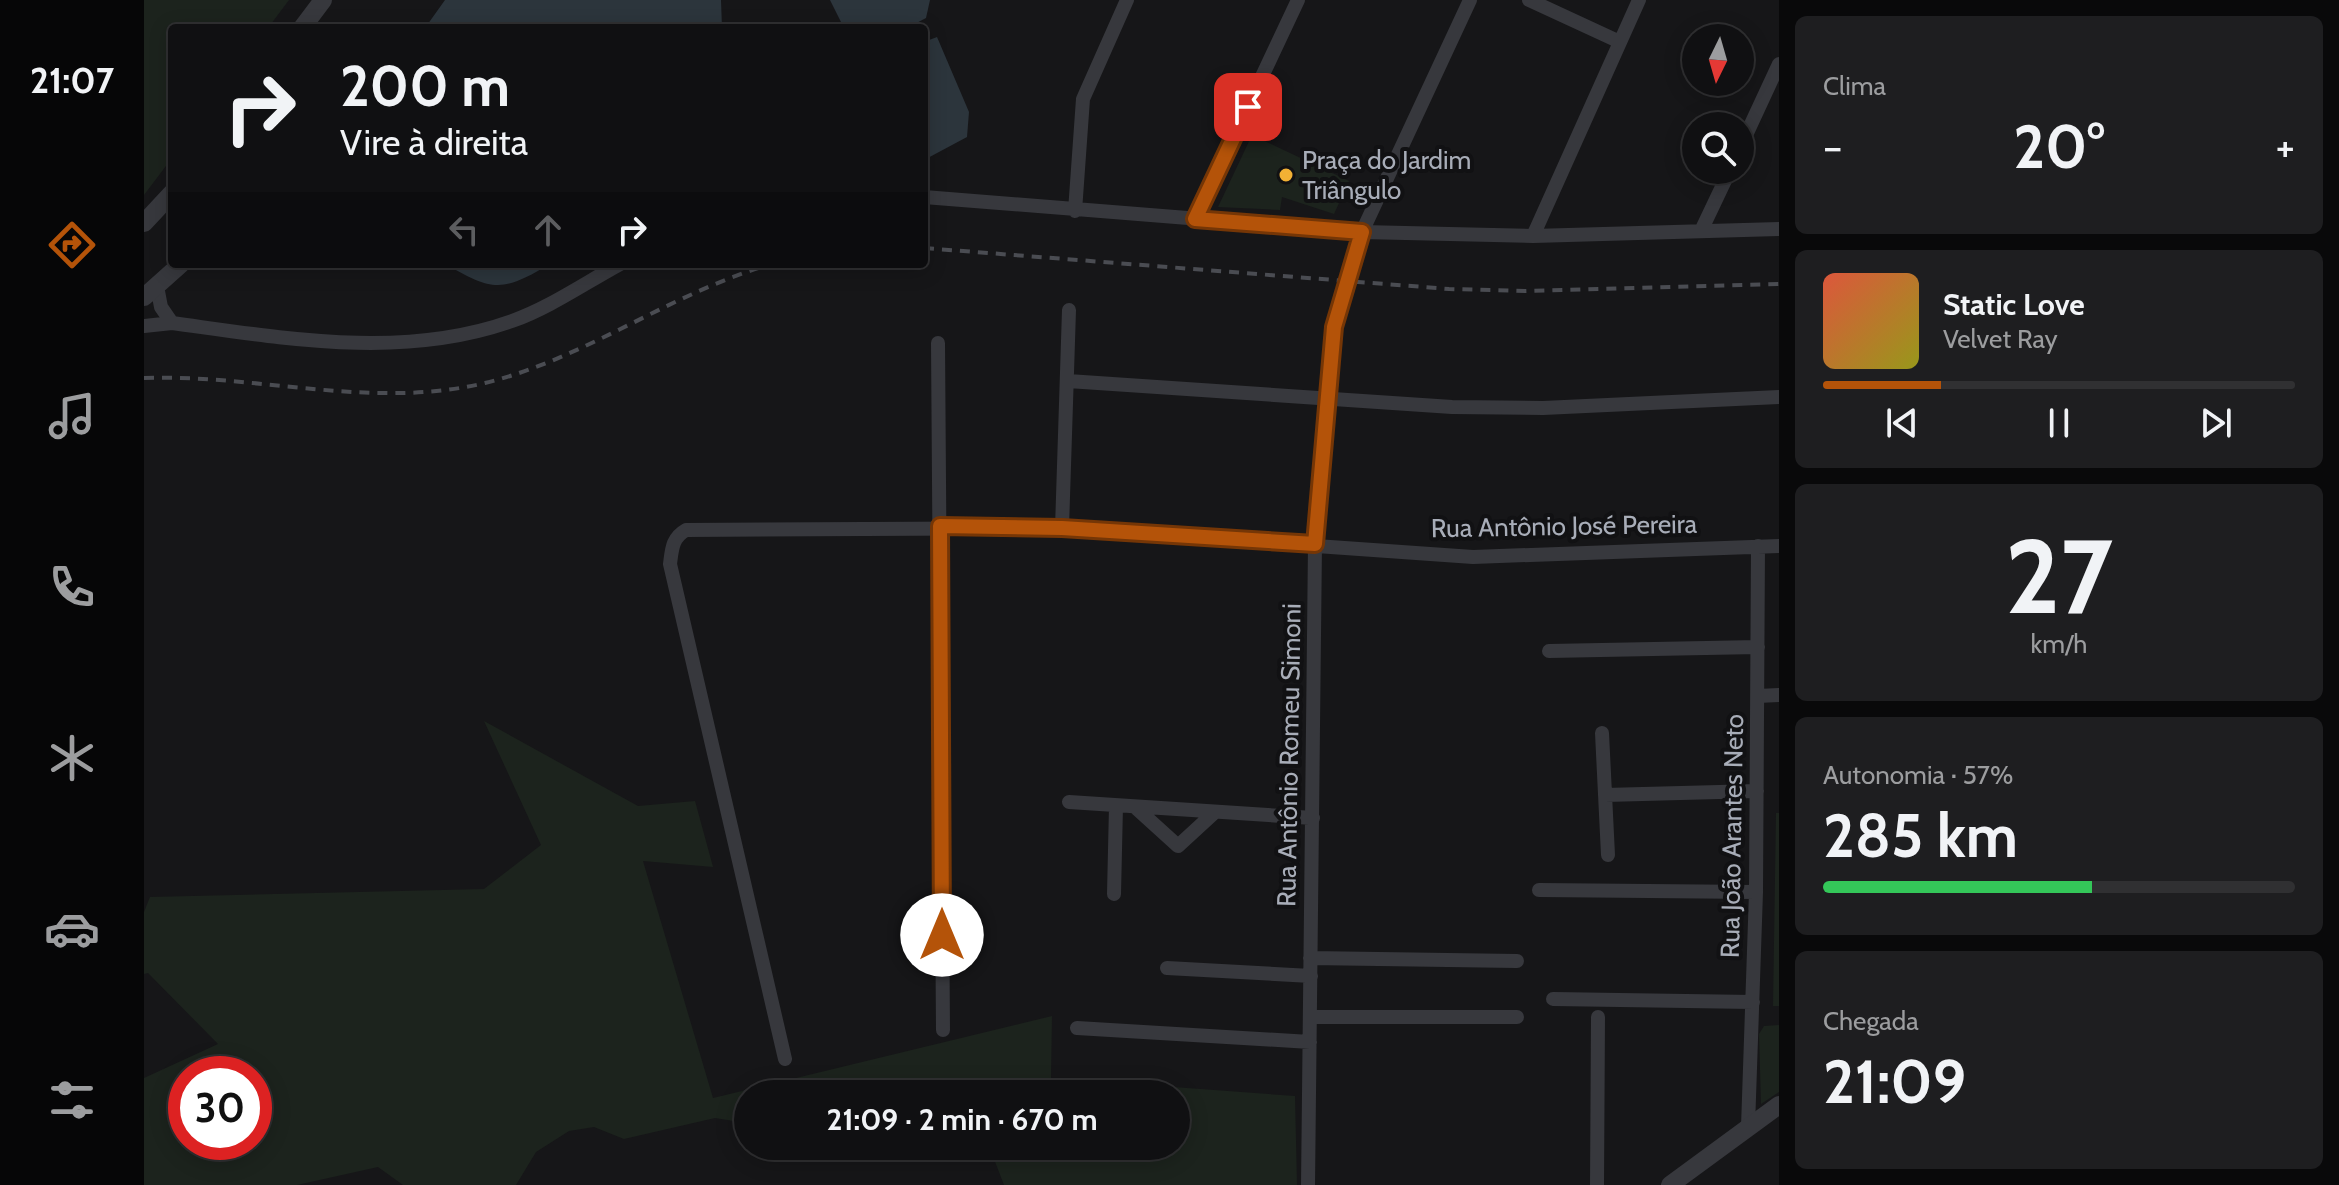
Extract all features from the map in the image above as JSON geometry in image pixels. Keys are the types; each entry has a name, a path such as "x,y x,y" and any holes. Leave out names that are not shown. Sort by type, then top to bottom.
{"street":[{"path":"305,24 323,0"},
{"path":"1075,211 1083,99 1127,0"},
{"path":"1195,219 1298,0"},
{"name":"Rua Antônio Romeu Simoni","path":"1308,1185 1315,544 1334,327 1362,232 1470,0"},
{"path":"1529,0 1620,42"},
{"path":"1533,236 1639,0"},
{"path":"1754,118 1779,64"},
{"path":"1701,231 1723,184"},
{"path":"144,223 168,197"},
{"path":"928,197 1362,232 1533,236 1779,229"},
{"path":"172,323 151,292 177,268"},
{"path":"144,326 172,323 349,342 402,343 460,336 514,321 613,268"},
{"path":"1062,528 1069,310"},
{"path":"938,343 943,1030"},
{"path":"1068,381 1326,396 1452,407 1543,408 1779,397"},
{"name":"Rua Antônio José Pereira","path":"785,1059 670,564 672,546 679,534 686,530 940,526 1062,528 1473,557 1779,546"},
{"name":"Rua João Arantes Neto","path":"1748,1127 1756,892 1758,546"},
{"path":"1549,651 1758,647"},
{"path":"1758,696 1779,695"},
{"path":"1602,733 1608,855"},
{"path":"1605,795 1757,791"},
{"path":"1069,802 1313,818"},
{"path":"1114,894 1116,806"},
{"path":"1135,807 1178,846 1215,812"},
{"path":"1539,890 1756,892"},
{"path":"1310,958 1517,961"},
{"path":"1167,968 1311,976"},
{"path":"1553,999 1753,1002"},
{"path":"1311,1017 1517,1017"},
{"path":"1597,1185 1598,1017"},
{"path":"1077,1028 1310,1042"},
{"path":"1670,1185 1779,1105"}],"shaded area":[{"path":"144,0 289,0 271,24 168,24 168,163 144,195"},
{"path":"445,0 721,0 722,24 428,24"},
{"path":"830,0 930,0 926,18 915,24 842,24"},
{"path":"937,37 969,112 967,137 928,158 928,40"},
{"name":"Praça do Jardim Triângulo","path":"1252,135 1349,181 1334,214 1282,197 1280,210 1218,207"},
{"path":"453,268 542,268 508,284 486,284"},
{"path":"484,721 638,806 695,801 713,867 643,861 713,1098 734,1093 734,1121 715,1118 624,1139 594,1127 569,1131 536,1152 516,1185 403,1185 378,1167 297,1185 144,1185 144,1078 168,1067 168,1160 272,1160 272,1056 192,1056 218,1044 148,973 144,974 144,912 150,897 484,889 541,845"},
{"path":"1776,813 1779,813 1779,1006 1773,1006"},
{"path":"1052,1016 1051,1078 1078,1080 787,1080"},
{"path":"1779,1025 1779,1092 1761,1104 1759,1034 1764,1026"},
{"path":"1190,1088 1295,1096 1297,1185 1004,1185 994,1160 1190,1160"}],"railway":[{"path":"928,248 1449,289 1525,291 1779,284"},
{"path":"144,378 187,378 400,393 485,383 559,358 699,291 760,268"}],"place":[{"name":"Praça do Jardim Triângulo","path":"1286,175"}],"route":[{"path":"942,935 940,526 1062,528 1315,544 1334,327 1345,280 1362,232 1195,219 1248,107"}]}
